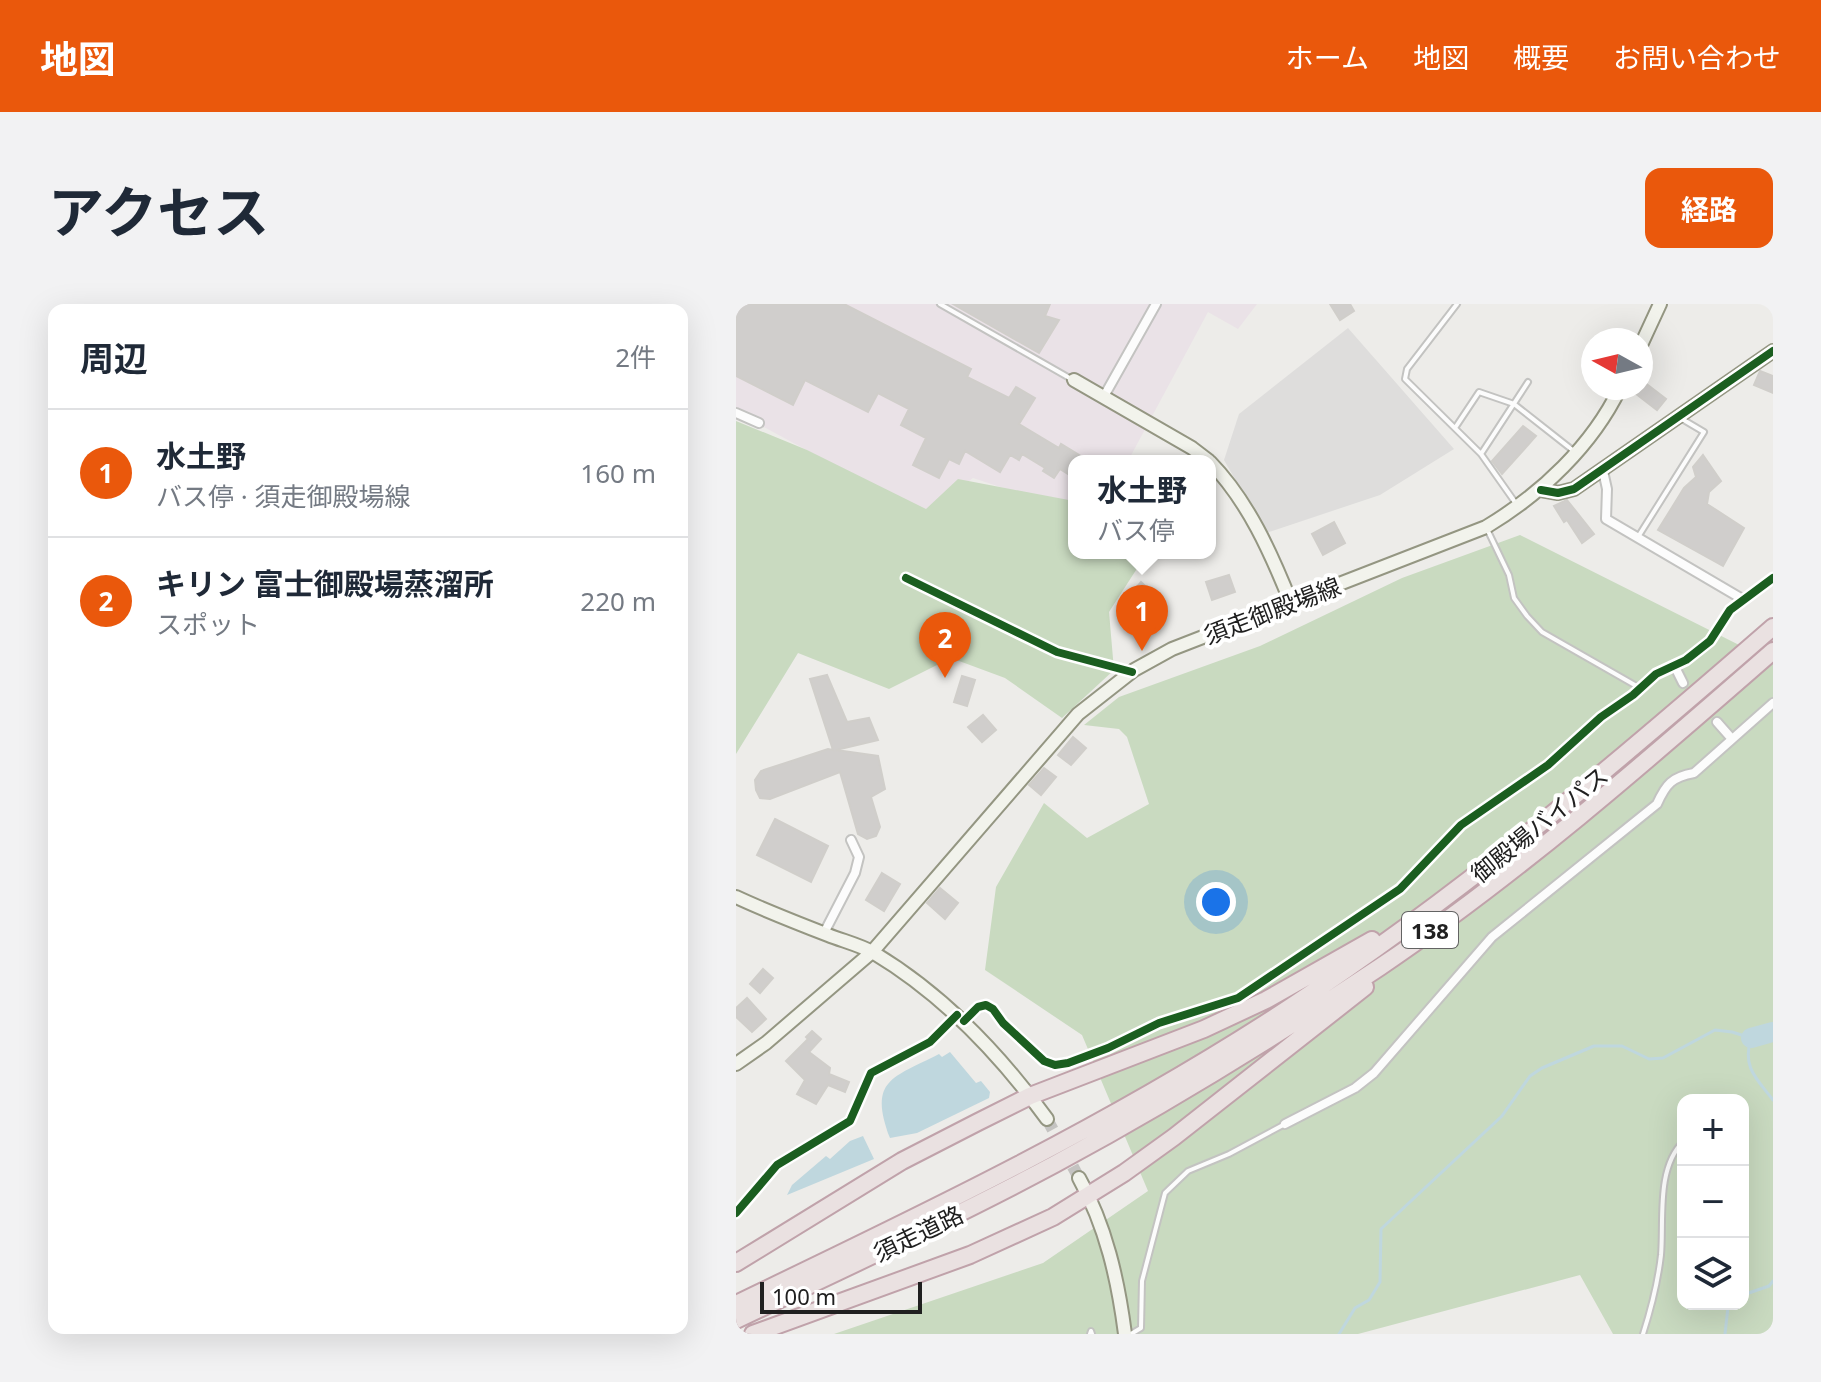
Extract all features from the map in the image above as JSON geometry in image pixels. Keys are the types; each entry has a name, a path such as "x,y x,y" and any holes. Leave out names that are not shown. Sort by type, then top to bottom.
{"highway":[{"name":"御殿場バイパス","path":"1050,1157 1292,1007 1444,900 1644,740 1773,627"},
{"name":"御殿場バイパス","path":"1050,1157 1155,1107 1303,1018 1383,964 1488,887 1657,752 1773,651"},
{"path":"736,1263 902,1161 1030,1096 1133,1059 1266,1000 1373,940 1508,850"},
{"path":"753,1334 970,1255 1053,1217 1089,1196 1174,1137 1325,1020 1488,887"},
{"name":"須走道路","path":"736,1304 1050,1157"},
{"name":"須走道路","path":"736,1320 952,1217 1050,1157"}],"main road":[{"path":"1649,328 1660,304"},
{"path":"1541,490 1558,493 1574,489 1773,351"},
{"path":"1074,380 1200,455"},
{"name":"須走御殿場線","path":"736,1064 872,952 1057,734 1132,672 1172,649 1486,527 1541,490 1591,434 1612,400"},
{"path":"1216,471 1236,495 1270,550 1291,603"},
{"path":"736,897 872,952 961,1018 1010,1070 1047,1119"},
{"path":"1079,1178 1089,1196 1115,1274 1125,1334"}],"street":[{"path":"1103,398 1156,304"},
{"path":"736,413 759,423"},
{"path":"1603,471 1607,489 1606,519 1744,600"},
{"path":"906,578 1057,652 1132,672"},
{"path":"736,1213 777,1165 850,1121 871,1073 930,1042 978,1007 986,1005 993,1009 1003,1023 1044,1061 1055,1065 1108,1048 1159,1023 1238,998 1391,896 1461,825 1527,781 1656,674 1675,667 1710,641 1730,610 1773,578"},
{"path":"1675,667 1683,683"},
{"path":"1285,1124 1355,1088 1374,1073 1492,937 1657,804 1665,785 1678,776 1694,773 1773,703"},
{"path":"1717,722 1732,739"},
{"path":"824,933 855,873 859,857 851,840"}],"lane":[{"path":"940,304 1074,380"},
{"path":"1457,304 1407,369 1405,379 1481,454 1519,507"},
{"path":"1481,454 1528,382"},
{"path":"1455,428 1479,392 1514,404 1575,452"},
{"path":"1638,537 1704,432 1678,417"},
{"path":"1486,527 1509,575 1514,598 1542,632 1640,689"},
{"path":"1131,1334 1141,1328 1142,1281 1165,1193 1188,1171 1229,1154 1285,1124"},
{"path":"1643,1334 1661,1257 1664,1186 1677,1148"}],"shaded area":[{"path":"736,304 1257,304 1238,329 1208,312 1131,455 1068,455 1068,509 973,478 925,514 736,412"},
{"path":"1348,328 1454,449 1380,495 1266,533 1224,460 1239,414"}],"green space":[{"path":"736,421 807,450 926,509 958,479 1068,500 1068,559 1143,559 1109,612 1114,670 1062,718 1005,678 951,658 889,689 798,653 736,754"},
{"path":"1520,535 1773,662 1773,1334 1613,1334 1580,1275 1358,1334 834,1334 1043,1263 1148,1191 1082,1035 985,970 996,887 1044,803 1087,838 1149,804 1127,737 1119,729 1084,725 1119,697 1260,646 1402,578"}],"water":[{"path":"950,1052 976,1083 981,1081 990,1092 989,1098 917,1133 890,1138 882,1103 889,1083 909,1069"},
{"path":"863,1136 874,1159 787,1195 792,1185 826,1156 830,1159 850,1141"}],"building":[{"path":"736,304 844,304 971,369 967,377 1009,398 1016,387 1035,398 1019,424 1059,448 1061,444 1079,455 1068,455 1068,474 1060,469 1054,478 1043,471 1045,468 1022,454 1019,460 1010,455 1000,472 965,451 959,464 949,459 939,478 913,465 926,438 901,425 909,409 878,393 868,412 805,380 793,405 736,376"},
{"path":"953,304 1050,304 1045,316 1059,320 1039,353"},
{"path":"1330,304 1350,304 1354,311 1340,320"},
{"path":"1760,371 1773,376 1773,393 1754,385"},
{"path":"1653,389 1666,399 1657,410 1644,400 1653,400"},
{"path":"1523,426 1536,436 1502,474 1492,461"},
{"path":"1703,455 1721,481 1709,492 1707,504 1744,528 1723,566 1658,530 1684,488 1696,477 1693,467"},
{"path":"1567,500 1594,534 1582,543 1554,506"},
{"path":"1334,522 1345,543 1323,555 1312,534"},
{"path":"1229,575 1235,592 1212,600 1206,582"},
{"path":"1141,582 1153,593 1139,610 1126,600"},
{"path":"827,675 847,722 869,718 878,740 836,750 878,756 885,789 871,797 880,827 876,836 867,839 858,834 840,772 770,799 760,798 756,790 755,780 761,771 833,750 810,679"},
{"path":"962,676 975,680 967,706 954,702"},
{"path":"983,715 996,730 982,742 968,727"},
{"path":"1073,737 1086,748 1071,765 1058,755"},
{"path":"1044,768 1056,777 1041,795 1029,785"},
{"path":"775,819 828,846 811,882 757,855"},
{"path":"882,873 900,884 884,911 866,900"},
{"path":"940,888 958,903 945,919 927,903"},
{"path":"763,969 773,978 760,993 750,984"},
{"path":"747,998 766,1019 752,1032 736,1017 736,1008"},
{"path":"812,1031 821,1039 809,1052 830,1068 829,1074 849,1082 845,1092 828,1085 816,1104 797,1094 805,1080 786,1061"}],"waterway":[{"path":"1339,1334 1355,1308 1369,1300 1380,1282 1381,1229 1502,1116 1530,1076 1542,1068 1594,1046 1622,1046 1649,1059 1663,1058 1715,1030 1732,1032 1751,1038 1748,1057 1752,1072 1773,1100"},
{"path":"1751,1038 1773,1032"},
{"path":"1749,1293 1769,1286 1773,1281"},
{"path":"1725,1334 1728,1310"}],"tunnel":[{"path":"1047,1119 1079,1178"}],"cycle path":[{"path":"1541,490 1558,493 1574,489 1773,351"},
{"path":"906,578 1057,652 1132,672"},
{"path":"964,1021 978,1007 986,1005 1044,1061 1055,1065 1108,1048 1159,1023 1238,998 1400,889 1461,825 1548,765 1601,717 1656,674 1686,660 1710,641 1730,610 1773,578"},
{"path":"736,1213 777,1165 850,1121 871,1073 930,1042 957,1015"}],"place":[{"name":"水土野","path":"1142,651"},
{"name":"キリン 富士御殿場蒸溜所","path":"945,678"}]}
